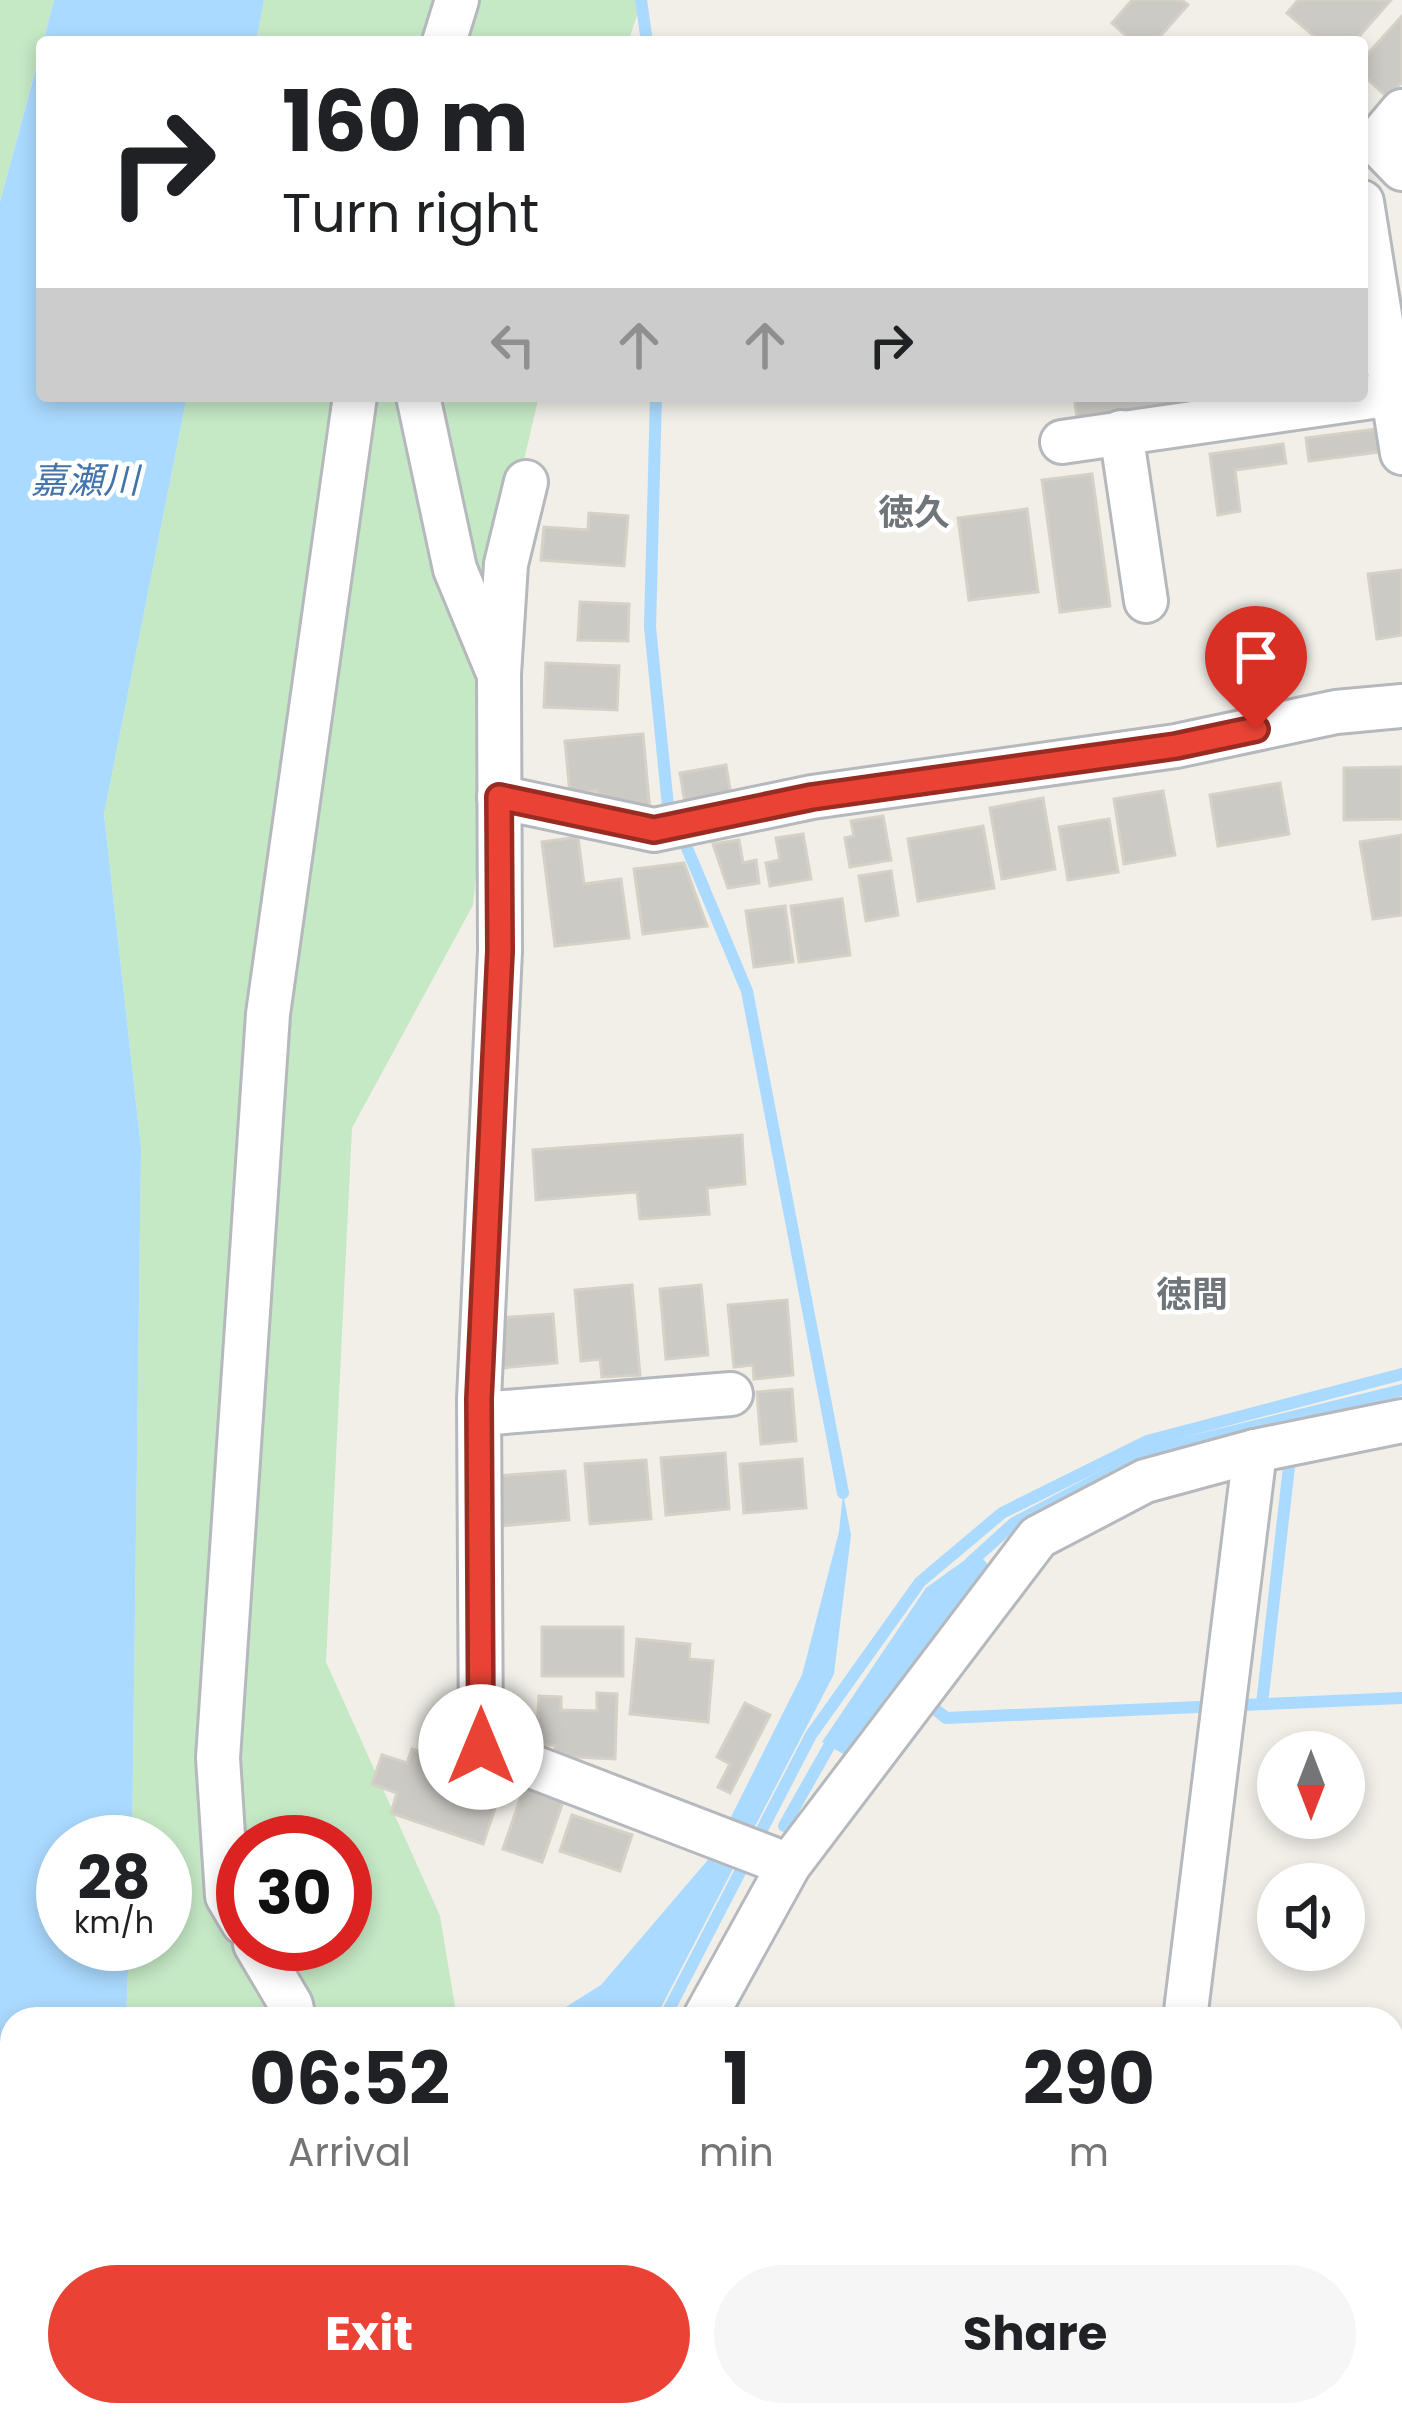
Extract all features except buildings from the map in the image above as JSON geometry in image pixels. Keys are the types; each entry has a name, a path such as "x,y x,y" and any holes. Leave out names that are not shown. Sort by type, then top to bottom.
{"street":[{"path":"447,36 457,0"},
{"path":"1368,239 1402,453"},
{"path":"1368,397 1393,394"},
{"path":"222,1815 218,1758 266,1037 354,402"},
{"path":"419,402 455,569 499,674"},
{"path":"1062,442 1336,402"},
{"path":"1121,432 1146,601"},
{"path":"526,482 506,564 499,674 500,951 480,1414 481,1747 775,1860"},
{"path":"499,797 654,830 812,797 1176,746 1336,712 1402,706"},
{"path":"480,1414 731,1394"},
{"path":"709,2007 775,1860 917,1696 1038,1537 1145,1481 1402,1421"},
{"path":"1186,2007 1223,1706 1282,1446"},
{"path":"271,1971 291,2007"}],"green space":[{"path":"0,0 54,0 44,36 36,36 36,67 0,202"},
{"path":"264,0 642,0 630,36 257,36"},
{"path":"186,402 538,402 516,494 473,905 352,1128 326,1662 440,1916 455,2007 126,2007 128,1971 192,1971 192,1815 132,1815 141,1148 104,814"}],"water":[{"path":"54,0 264,0 257,36 45,36"},
{"name":"嘉瀬川","path":"36,68 36,402 186,402 104,814 141,1148 132,1815 36,1815 36,1971 128,1971 126,2007 0,2007 0,202"},
{"path":"843,1493 851,1535 834,1674 661,2007 566,2007 601,1985 712,1855 802,1675 839,1532"},
{"path":"976,1552 995,1572 852,1759 822,1742 926,1588"}],"waterway":[{"path":"641,0 646,36"},
{"path":"656,402 650,627 668,806"},
{"path":"687,848 747,991 843,1493"},
{"path":"670,2007 811,1735 920,1582 1002,1513 1147,1441 1402,1374"},
{"path":"971,1562 1014,1523 1149,1452 1402,1390"},
{"path":"1262,1704 1291,1449"},
{"path":"924,1700 946,1718 1402,1698"},
{"path":"784,1826 836,1734"}],"district":[{"name":"徳久","path":"914,512"},
{"name":"徳間","path":"1192,1294"}],"route":[{"path":"481,1747 479,1399 500,951 499,797 654,830 812,797 1176,746 1256,729"}]}
